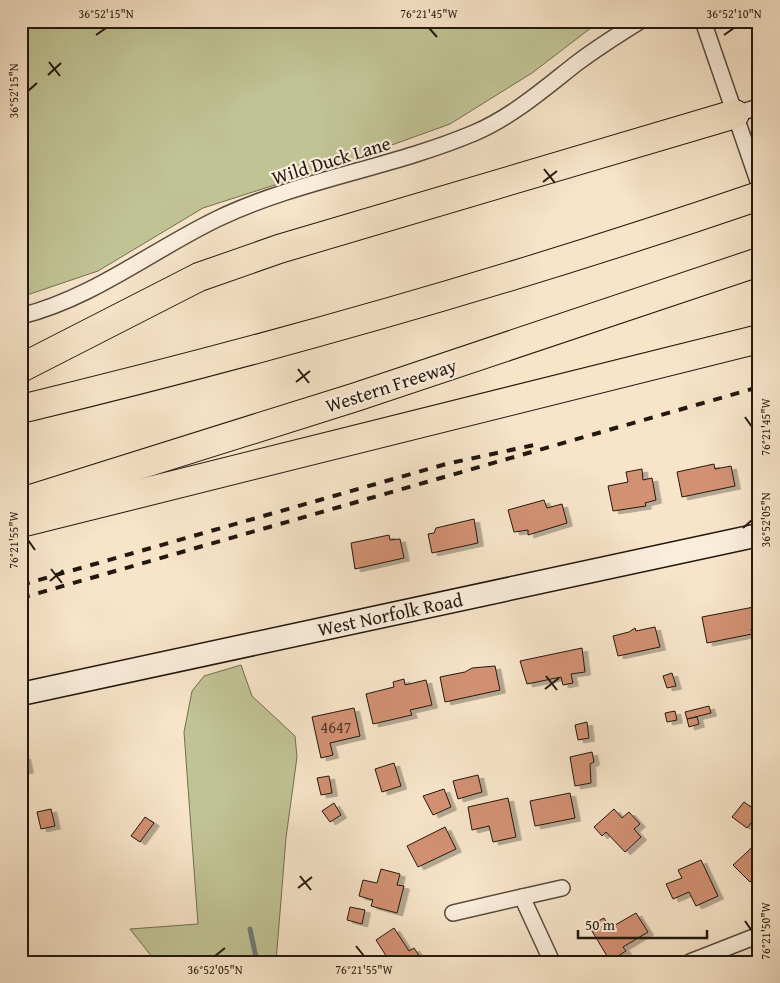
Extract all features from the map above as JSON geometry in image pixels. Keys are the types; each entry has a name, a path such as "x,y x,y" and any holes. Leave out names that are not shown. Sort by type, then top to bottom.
{"highway":[{"path":"21,368 199,277 270,252 747,110"},
{"path":"21,409 157,376 324,330 535,268 759,196"},
{"name":"Western Freeway","path":"21,502 356,397 750,265"},
{"path":"21,523 759,340"}],"street":[{"name":"Wild Duck Lane","path":"21,316 89,292 218,219 278,196 421,153 476,132 529,101 579,62 640,21"},
{"path":"703,21 747,110 759,184"},
{"name":"West Norfolk Road","path":"21,694 759,535"},
{"path":"453,913 562,888"},
{"path":"522,897 552,962"},
{"path":"690,962 759,934"}],"green space":[{"path":"21,21 600,21 532,73 450,124 331,167 203,208 98,271 21,297"},
{"path":"241,665 252,696 295,736 297,757 286,838 276,962 156,962 130,929 198,924 184,732 192,691 204,676"}],"building":[{"path":"714,464 715,469 731,466 735,486 682,497 677,472"},
{"path":"642,469 643,480 652,478 656,500 645,503 646,506 613,511 608,486 628,482 626,472"},
{"path":"544,500 547,508 562,504 567,523 528,535 528,530 514,532 508,510"},
{"path":"474,519 478,543 432,553 428,534 434,533 436,528"},
{"path":"389,535 390,540 400,539 404,558 355,569 351,543"},
{"path":"759,606 759,627 751,629 752,634 707,643 702,617"},
{"path":"655,627 660,647 618,656 613,636 629,632 635,628 636,631"},
{"path":"582,648 585,672 571,674 573,683 563,685 561,677 527,684 520,661"},
{"path":"495,666 500,690 445,702 440,677 465,672 472,668"},
{"path":"672,673 676,686 667,688 663,676"},
{"path":"404,679 405,685 426,680 432,705 410,710 412,715 373,724 366,694 394,687 393,682"},
{"path":"709,706 711,713 687,719 685,712"},
{"path":"354,708 360,736 330,743 333,755 321,758 312,717"},
{"path":"675,711 677,720 667,722 665,713"},
{"path":"697,717 699,724 689,727 687,719"},
{"path":"587,722 589,738 578,740 575,725"},
{"path":"592,752 594,762 590,764 591,783 575,786 570,757"},
{"path":"25,756 28,770 21,771 21,758"},
{"path":"394,763 401,786 382,792 375,769"},
{"path":"478,775 482,792 458,799 453,781"},
{"path":"329,776 332,793 321,795 317,778"},
{"path":"444,789 451,807 433,815 423,796"},
{"path":"570,793 575,818 535,826 530,801"},
{"path":"508,798 516,837 493,842 489,826 472,830 468,807"},
{"path":"744,802 759,813 747,828 732,817"},
{"path":"334,803 341,815 330,822 322,811"},
{"path":"51,809 55,826 41,829 37,812"},
{"path":"614,809 622,818 629,812 640,824 634,829 641,837 625,852 606,832 602,836 594,827"},
{"path":"145,817 154,823 140,842 131,836"},
{"path":"445,827 456,849 418,867 407,846"},
{"path":"759,841 759,874 750,882 733,865"},
{"path":"701,860 718,896 696,906 689,892 673,899 666,884 682,878 678,870"},
{"path":"381,869 400,874 397,885 404,886 397,913 371,906 373,900 359,896 363,880 377,883"},
{"path":"350,907 365,910 362,924 347,920"},
{"path":"636,913 648,932 623,947 626,951 610,961 589,926 604,918 610,928"},
{"path":"394,928 409,951 414,948 420,957 413,962 390,962 376,940"}],"waterway":[{"path":"250,929 257,962"}],"railway":[{"path":"21,598 759,387"},
{"path":"21,585 446,464 534,445"}]}
